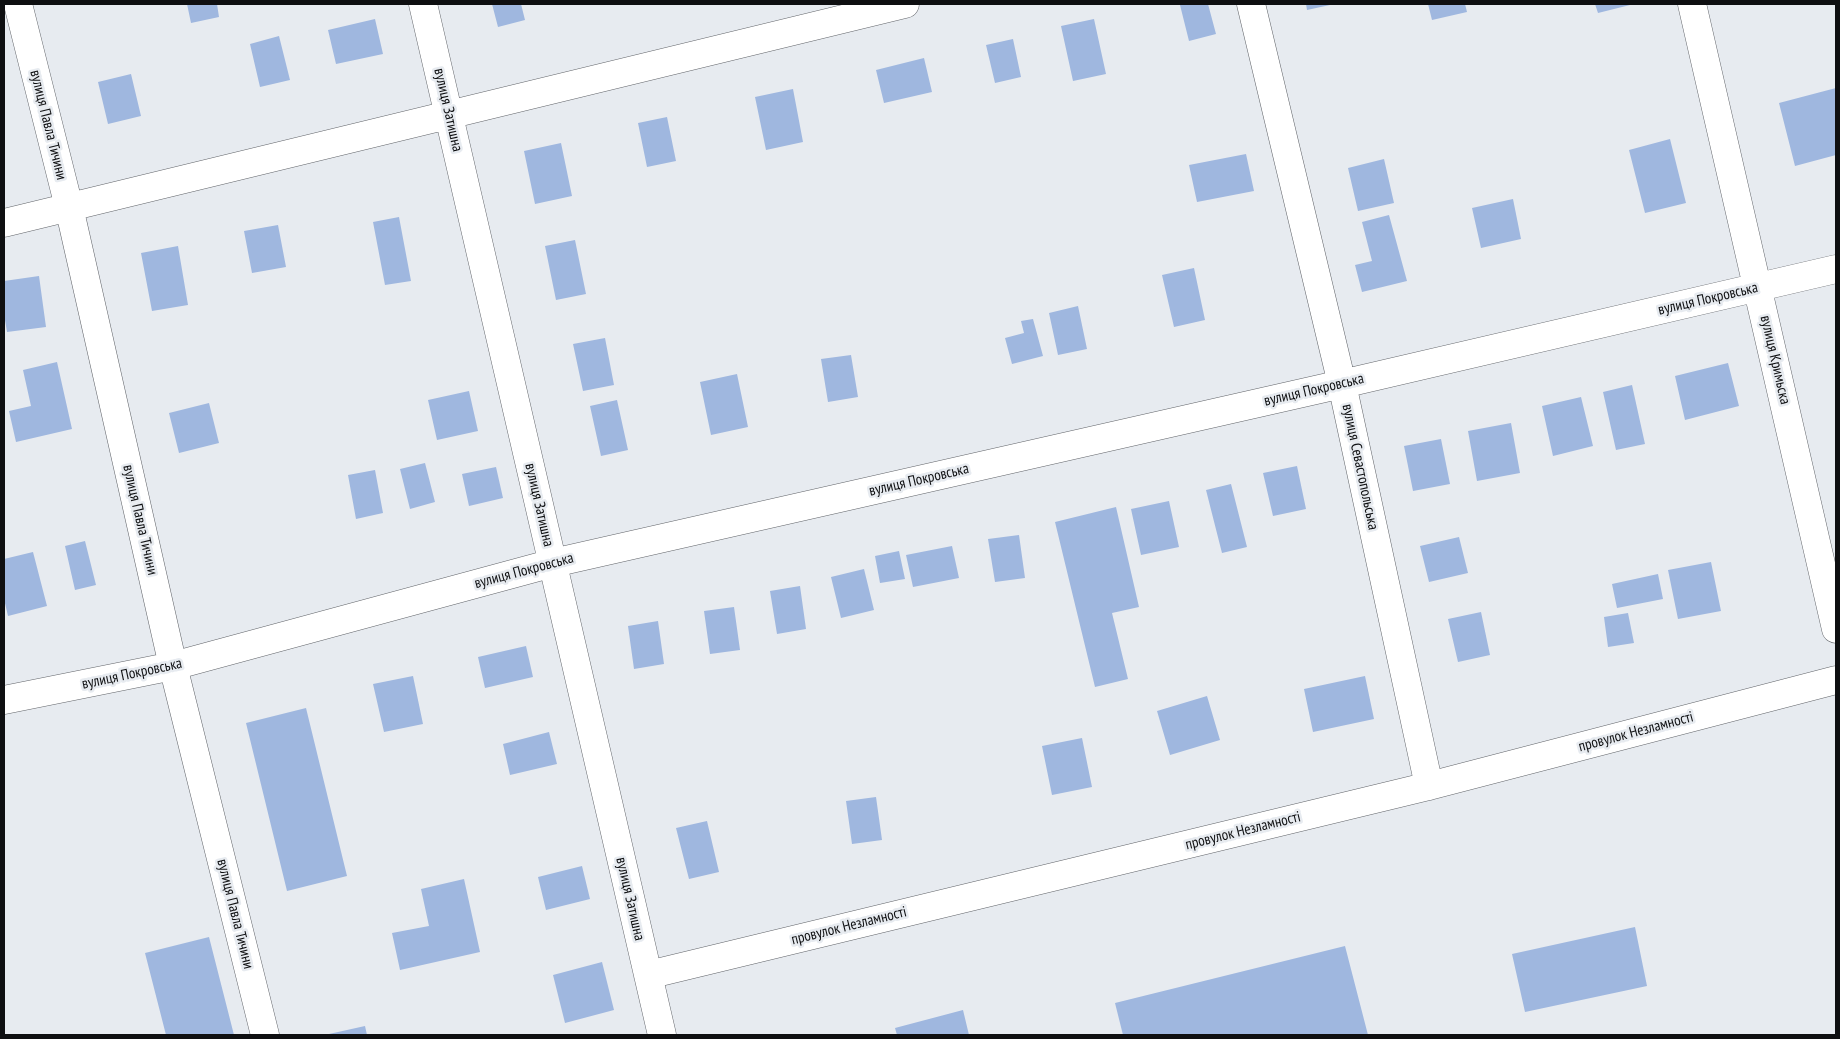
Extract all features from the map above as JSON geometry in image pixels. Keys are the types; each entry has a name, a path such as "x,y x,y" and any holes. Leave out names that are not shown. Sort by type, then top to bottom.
{"street":[{"name":"вулиця Павла Тичини","path":"18,4 69,207 173,666 265,1035"},
{"name":"вулиця Затишна","path":"422,4 662,1035"},
{"path":"4,223 904,4"},
{"name":"вулиця Севастопольська","path":"1251,4 1342,384 1429,786"},
{"name":"вулиця Кримьска","path":"1692,4 1836,629"},
{"name":"вулиця Покровська","path":"4,700 173,666 553,562 1342,384 1836,269"},
{"name":"провулок Незламності","path":"648,975 1429,786 1836,680"}],"building":[{"path":"187,4 217,4 219,17 191,23"},
{"path":"492,4 521,4 525,20 498,27"},
{"path":"1208,4 1216,34 1189,41 1180,5"},
{"path":"1306,4 1330,4 1330,5 1307,10"},
{"path":"1428,4 1465,4 1467,12 1432,20"},
{"path":"1595,4 1634,4 1598,13"},
{"path":"375,19 383,54 336,64 328,30"},
{"path":"1094,19 1106,74 1073,81 1061,26"},
{"path":"279,36 290,80 260,87 250,44"},
{"path":"1013,39 1021,77 995,83 986,45"},
{"path":"924,58 932,92 884,103 876,70"},
{"path":"131,74 141,116 108,124 98,82"},
{"path":"1836,88 1836,155 1795,166 1779,103"},
{"path":"793,89 803,142 766,150 755,97"},
{"path":"667,117 676,161 647,167 638,123"},
{"path":"1670,139 1686,203 1645,213 1629,150"},
{"path":"561,143 572,196 535,204 524,151"},
{"path":"1246,154 1254,191 1197,202 1189,165"},
{"path":"1384,159 1394,203 1358,211 1348,168"},
{"path":"1513,199 1521,239 1481,248 1472,208"},
{"path":"1389,215 1407,281 1362,292 1355,265 1372,261 1362,222"},
{"path":"399,217 411,281 385,285 373,222"},
{"path":"278,225 286,267 252,273 244,231"},
{"path":"575,240 586,294 556,300 545,246"},
{"path":"178,246 188,305 152,311 141,253"},
{"path":"1194,268 1205,320 1174,327 1162,275"},
{"path":"39,276 46,327 7,332 4,314 4,281"},
{"path":"1078,306 1087,349 1058,355 1049,313"},
{"path":"1033,319 1043,356 1012,364 1005,338 1024,333 1021,321"},
{"path":"605,338 614,385 583,391 573,344"},
{"path":"851,355 858,397 828,402 821,359"},
{"path":"57,362 72,429 16,442 9,411 31,406 23,370"},
{"path":"1728,363 1739,406 1685,420 1675,376"},
{"path":"737,374 748,427 711,435 700,382"},
{"path":"1632,385 1645,444 1616,450 1603,392"},
{"path":"469,391 478,431 437,440 428,400"},
{"path":"1581,397 1593,446 1553,456 1542,406"},
{"path":"617,400 628,450 601,456 590,406"},
{"path":"209,403 219,443 179,453 169,413"},
{"path":"1511,423 1520,473 1477,481 1468,431"},
{"path":"1441,439 1450,484 1413,491 1404,446"},
{"path":"425,463 435,502 410,509 400,469"},
{"path":"1297,466 1306,509 1273,516 1263,473"},
{"path":"496,467 503,498 469,506 462,474"},
{"path":"375,470 383,513 356,519 348,475"},
{"path":"1231,484 1247,547 1222,553 1206,490"},
{"path":"1169,501 1179,547 1141,555 1131,509"},
{"path":"1116,507 1139,607 1112,613 1128,679 1095,687 1055,522"},
{"path":"1019,535 1025,578 995,582 988,539"},
{"path":"1459,537 1468,573 1429,582 1420,546"},
{"path":"85,541 96,585 75,590 65,546"},
{"path":"952,546 959,578 913,587 906,555"},
{"path":"899,551 905,579 880,583 875,556"},
{"path":"33,552 47,606 8,616 4,599 4,559"},
{"path":"1711,562 1721,611 1678,619 1668,570"},
{"path":"864,569 874,610 841,618 831,577"},
{"path":"1658,574 1663,599 1617,608 1612,584"},
{"path":"800,586 806,629 777,634 770,591"},
{"path":"734,607 740,650 710,654 704,611"},
{"path":"1481,612 1490,655 1458,662 1448,619"},
{"path":"1628,613 1634,643 1608,647 1604,617"},
{"path":"658,621 664,664 634,669 628,626"},
{"path":"526,646 533,677 485,688 478,657"},
{"path":"413,676 423,724 384,732 373,684"},
{"path":"1365,676 1374,719 1313,732 1304,689"},
{"path":"1207,696 1220,740 1170,755 1157,711"},
{"path":"306,708 347,876 287,891 246,723"},
{"path":"549,732 557,764 510,775 503,744"},
{"path":"1082,738 1092,787 1052,795 1042,746"},
{"path":"876,797 882,840 852,844 846,801"},
{"path":"707,821 719,872 689,879 676,828"},
{"path":"582,866 590,899 546,910 538,877"},
{"path":"464,879 480,952 400,970 392,933 429,926 421,889"},
{"path":"1635,927 1647,986 1525,1012 1512,954"},
{"path":"209,937 234,1035 166,1035 145,953"},
{"path":"1345,946 1368,1035 1123,1035 1115,1003"},
{"path":"602,962 614,1010 565,1023 553,975"},
{"path":"963,1010 969,1035 897,1035 895,1028"},
{"path":"365,1026 367,1035 329,1035 329,1034"}]}
